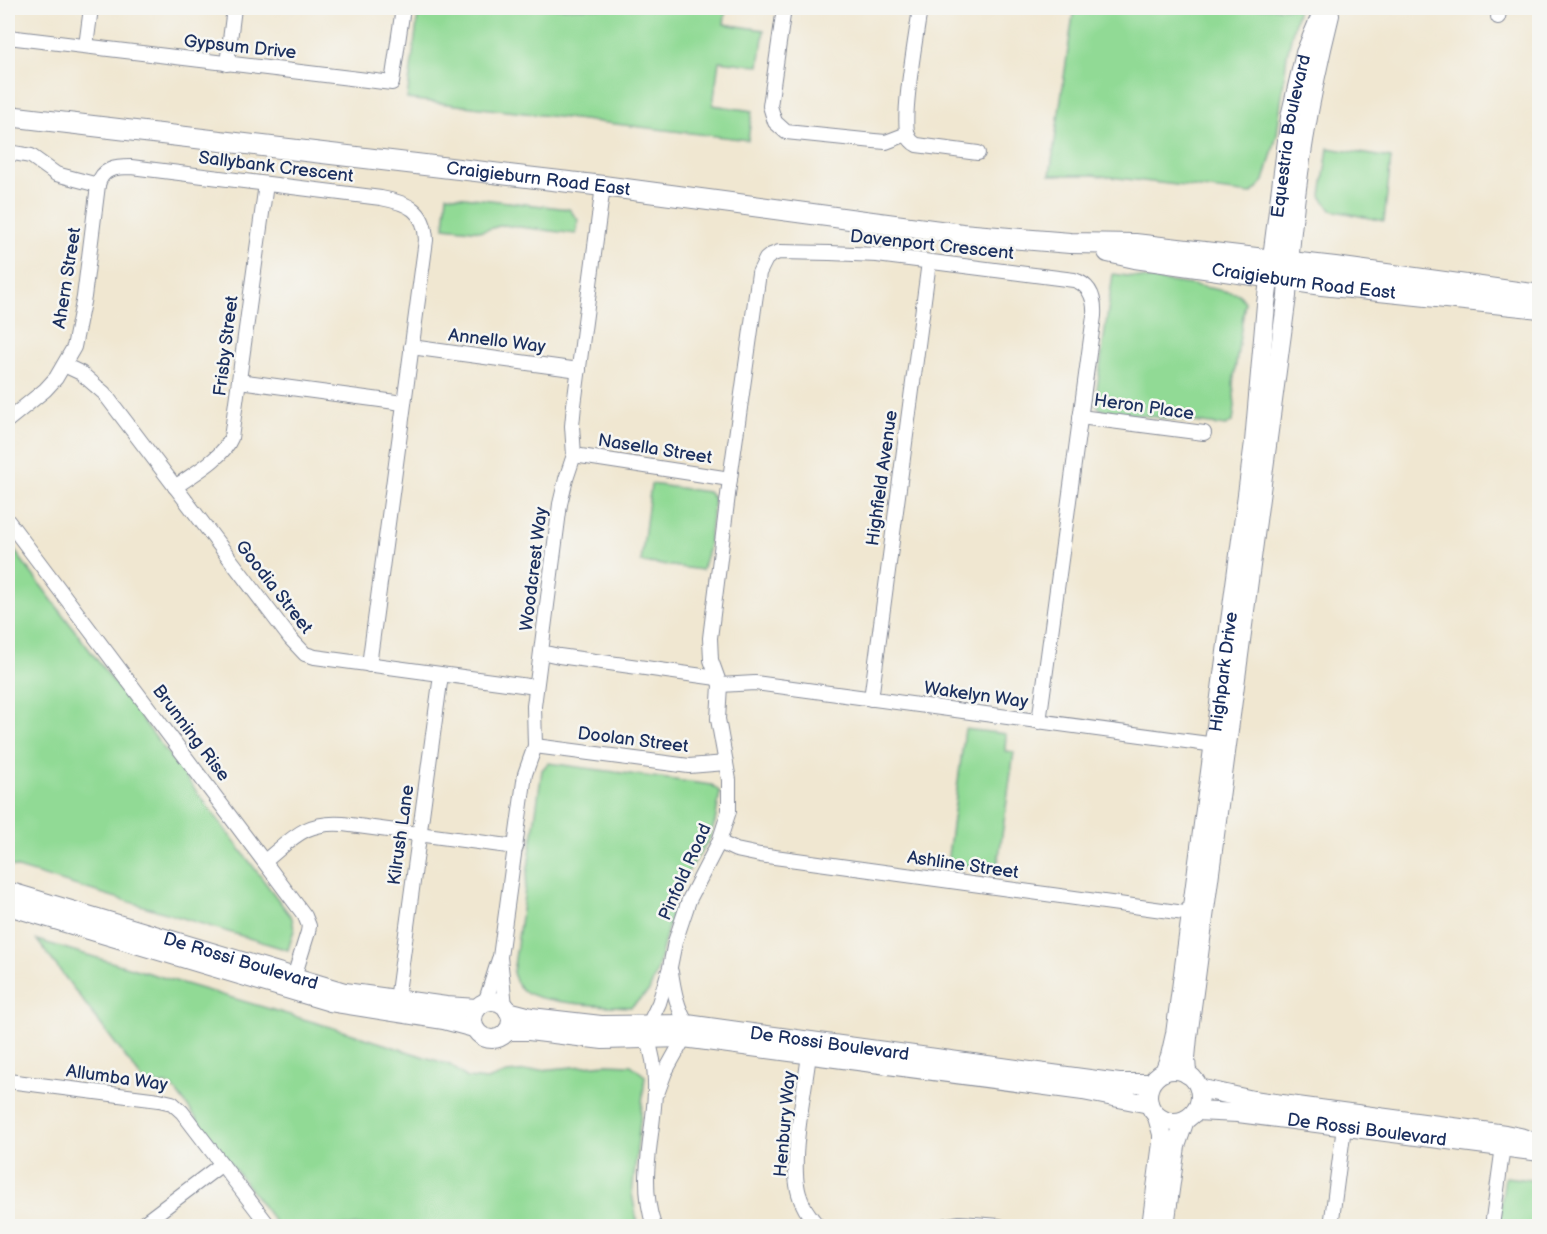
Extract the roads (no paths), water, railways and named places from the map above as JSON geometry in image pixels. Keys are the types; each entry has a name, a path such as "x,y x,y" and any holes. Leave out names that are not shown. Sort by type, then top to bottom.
{"main road":[{"name":"Craigieburn Road East","path":"8,116 603,186 962,234 1070,243 1135,244 1459,301 1539,308"},
{"name":"Craigieburn Road East","path":"1279,270 1539,295"}],"street":[{"path":"86,46 91,8"},
{"path":"227,64 234,8"},
{"name":"Gypsum Drive","path":"8,37 392,83 403,8"},
{"path":"784,8 770,106 775,122 786,132 874,141 886,142 907,134"},
{"path":"920,8 906,121 907,134 917,146 978,153"},
{"name":"Equestria Boulevard","path":"1279,270 1294,93 1305,53 1324,8"},
{"name":"Equestria Boulevard","path":"1279,270 1313,84 1332,8"},
{"path":"8,152 31,156 56,174 98,185"},
{"name":"Sallybank Crescent","path":"98,185 105,172 119,167 381,198 404,203 419,214 425,227 426,240 411,347"},
{"name":"Frisby Street","path":"175,487 227,447 233,429 266,184"},
{"name":"Ahern Street","path":"8,420 45,390 74,347 80,320 98,185"},
{"name":"Woodcrest Way","path":"481,1005 500,957 525,774 535,746 533,718 536,687 560,504 574,455 572,426 603,186"},
{"name":"Davenport Crescent","path":"719,681 711,660 710,638 759,273 766,259 779,252 854,253 1074,280 1084,285 1092,295 1095,309 1039,722"},
{"name":"Highfield Avenue","path":"871,699 929,262"},
{"name":"Highpark Drive","path":"1158,1078 1170,1056 1197,915 1279,270"},
{"path":"369,665 411,347"},
{"name":"Annello Way","path":"411,347 579,370"},
{"name":"Goodia Street","path":"64,365 81,373 104,393 298,648 305,654 369,665 536,687"},
{"path":"239,381 403,403"},
{"name":"Heron Place","path":"1080,417 1204,434"},
{"name":"Nasella Street","path":"574,455 730,479"},
{"name":"Brunning Rise","path":"8,521 308,920 308,932 294,977"},
{"name":"Wakelyn Way","path":"541,652 719,681 755,683 1220,746"},
{"name":"Kilrush Lane","path":"397,1000 441,675"},
{"name":"Pinfold Road","path":"648,1031 659,1003 689,900 719,842 729,811 731,794 718,711 719,681"},
{"name":"Doolan Street","path":"535,746 689,766 726,763"},
{"path":"265,861 307,828 323,823 516,847"},
{"name":"Ashline Street","path":"719,842 736,850 760,855 1197,915"},
{"name":"De Rossi Boulevard","path":"8,891 345,992 446,1006 481,1005"},
{"name":"De Rossi Boulevard","path":"8,906 330,1002 444,1020 474,1028"},
{"name":"Highpark Drive","path":"1187,1074 1197,915"},
{"name":"Woodcrest Way","path":"500,957 506,1009"},
{"name":"Pinfold Road","path":"670,967 674,993 686,1031"},
{"path":"495,1002 506,1009 511,1021 507,1031 493,1040 482,1037 474,1028 473,1018 481,1005 495,1002"},
{"name":"De Rossi Boulevard","path":"506,1009 531,1017 580,1024 622,1026 648,1031 686,1031 1119,1083 1158,1078"},
{"name":"De Rossi Boulevard","path":"507,1031 529,1031 603,1040 648,1031"},
{"path":"648,1031 655,1065 655,1098 645,1180 654,1227"},
{"path":"655,1098 665,1072 686,1031"},
{"name":"De Rossi Boulevard","path":"686,1031 809,1054 1092,1092 1153,1110"},
{"name":"Henbury Way","path":"809,1054 796,1177 799,1196 818,1227"},
{"path":"1151,1227 1162,1134 1153,1110 1149,1090 1158,1078 1180,1071 1192,1077 1199,1088 1200,1096 1176,1146 1165,1227"},
{"name":"Allumba Way","path":"8,1081 167,1101 182,1112 269,1227"},
{"name":"De Rossi Boulevard","path":"1199,1088 1253,1100 1504,1141 1539,1152"},
{"path":"1153,1110 1170,1122 1190,1116"},
{"name":"De Rossi Boulevard","path":"1190,1116 1238,1113 1344,1127 1504,1141 1520,1137 1539,1144"},
{"path":"1331,1227 1344,1127"},
{"path":"1492,1227 1504,1141"},
{"path":"140,1227 222,1164"},
{"path":"942,1227 960,1223 1000,1227"}]}
